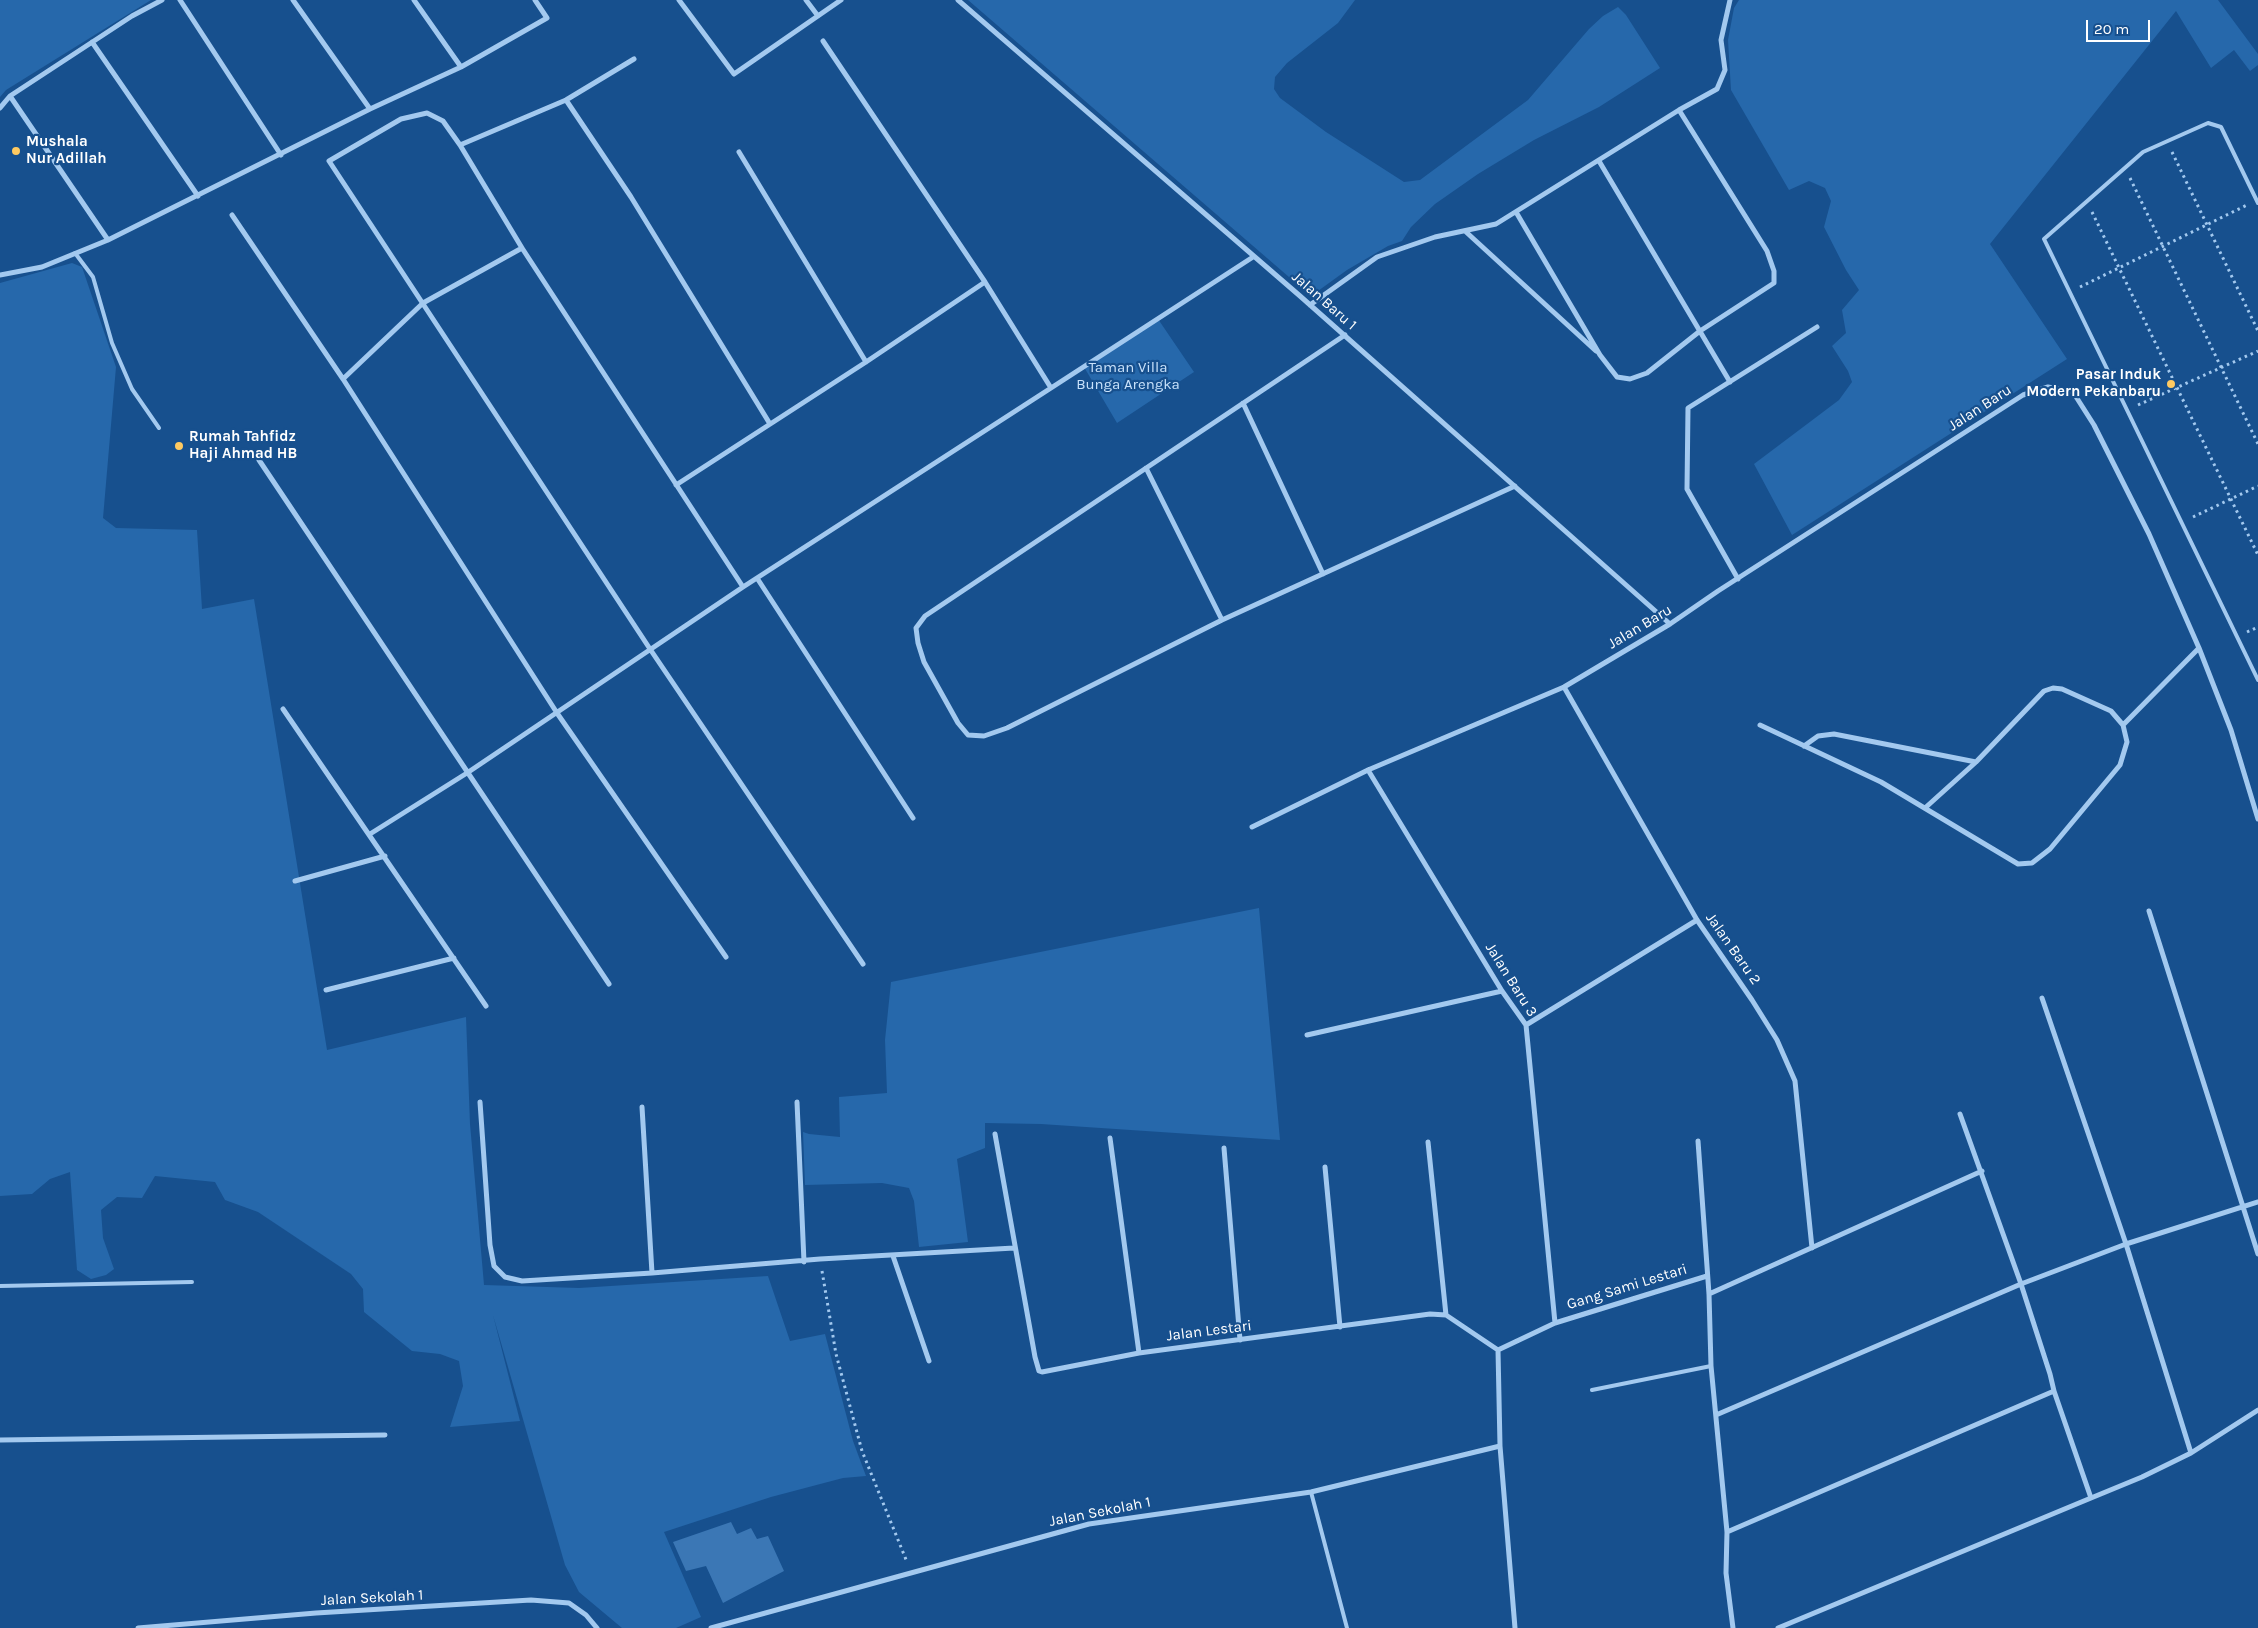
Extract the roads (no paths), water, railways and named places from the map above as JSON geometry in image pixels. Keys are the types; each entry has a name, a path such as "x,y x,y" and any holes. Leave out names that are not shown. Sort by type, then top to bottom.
{"street":[{"path":"0,108 10,96 132,16 162,0"},
{"path":"180,0 281,155"},
{"path":"293,0 370,109"},
{"path":"414,0 461,67"},
{"path":"0,275 42,266 108,240 370,109 461,67 547,18 534,0"},
{"path":"679,0 734,74 841,0"},
{"path":"806,0 818,16"},
{"name":"Jalan Baru 1","path":"958,0 1310,305 1670,624"},
{"path":"1310,305 1377,257 1435,237 1496,224 1679,110 1717,89 1725,70 1721,40 1730,0"},
{"path":"822,41 985,282 1051,388"},
{"path":"92,42 198,196"},
{"path":"460,145 566,100 634,59"},
{"path":"10,96 108,240"},
{"path":"566,100 631,197 770,424"},
{"path":"1516,212 1600,354 1617,377 1630,380 1647,373 1700,331 1774,283 1774,271 1767,251 1679,110"},
{"path":"743,587 522,248 460,145 443,121 426,112 401,119 329,161 650,649 863,964"},
{"path":"739,152 866,362"},
{"path":"1599,160 1730,382"},
{"path":"232,215 343,378 557,713 726,957"},
{"path":"1466,231 1600,354"},
{"path":"343,378 423,303 522,248"},
{"path":"370,834 467,773 756,578 1253,257"},
{"path":"676,485 866,362 985,282"},
{"path":"1738,579 1687,489 1688,408 1817,327"},
{"path":"1344,335 925,616 916,628 924,662 958,723 968,735 984,736 1007,728 1222,620 1515,486"},
{"name":"Jalan Baru","path":"1252,827 1368,770 1564,687 1670,624 2023,395 2048,387 2074,392 2094,425 2149,534 2199,648 2231,730 2258,819"},
{"path":"1243,403 1323,574"},
{"path":"260,460 609,984"},
{"path":"1146,468 1222,620"},
{"path":"756,578 914,818"},
{"path":"2123,724 2199,648"},
{"name":"Jalan Baru 2","path":"1564,687 1697,920 1752,1000 1776,1040 1795,1081 1812,1248"},
{"path":"1760,725 1881,782 2018,864 2032,863 2057,842 2120,765 2127,742 2123,724 2111,711 2062,689 2053,688 2044,691 1976,762 1925,808"},
{"path":"283,709 486,1006"},
{"path":"1804,746 1818,736 1834,734 1976,762"},
{"name":"Jalan Baru 3","path":"1368,770 1502,991 1526,1025 1555,1323"},
{"path":"295,881 385,856"},
{"path":"2149,911 2258,1254"},
{"path":"1526,1025 1697,920"},
{"path":"326,990 454,958"},
{"path":"1307,1035 1502,991"},
{"path":"2042,998 2126,1244 2190,1453"},
{"path":"480,1102 490,1245 494,1266 505,1277 522,1281 804,1262 820,1258 893,1256 1014,1248 995,1134"},
{"path":"796,1102 804,1262"},
{"path":"642,1107 652,1273"},
{"path":"1960,1114 2021,1284 2054,1391 2091,1498"},
{"path":"1110,1138 1140,1353"},
{"path":"1698,1141 1709,1294 1711,1366 1726,1532 1726,1573 1733,1628"},
{"path":"1428,1142 1446,1315 1498,1350 1500,1446 1515,1628"},
{"path":"1224,1148 1240,1340"},
{"path":"1325,1167 1340,1327"},
{"path":"1709,1294 1982,1171"},
{"path":"1716,1415 2021,1284 2126,1244 2258,1202"},
{"name":"Jalan Lestari","path":"1014,1248 1038,1371 1047,1373 1140,1353 1430,1314 1446,1315"},
{"path":"893,1256 929,1361"},
{"name":"Gang Sami Lestari","path":"1498,1350 1555,1323 1707,1276"},
{"path":"1726,1532 2054,1391"},
{"path":"1778,1628 2142,1477 2190,1453 2258,1410"},
{"path":"0,1440 386,1435"},
{"name":"Jalan Sekolah 1","path":"711,1628 911,1571 1089,1524 1312,1492 1500,1446"},
{"name":"Jalan Sekolah 1","path":"138,1628 316,1613 531,1600 569,1603 586,1615 597,1628"}],"lane":[{"path":"2257,202 2221,128 2208,123 2166,140 2143,152 2124,166 2044,239 2258,680"},
{"path":"75,253 93,277 112,343 132,390 159,428"},
{"path":"0,1286 192,1282"},
{"path":"1592,1390 1711,1366"},
{"path":"1312,1492 1346,1628"}],"place":[{"name":"Mushala Nur Adillah","path":"16,151"},
{"name":"Pasar Induk Modern Pekanbaru","path":"2171,384"},
{"name":"Rumah Tahfidz Haji Ahmad HB","path":"179,446"}],"park label":[{"name":"Taman Villa Bunga Arengka","path":"1128,376"}]}
